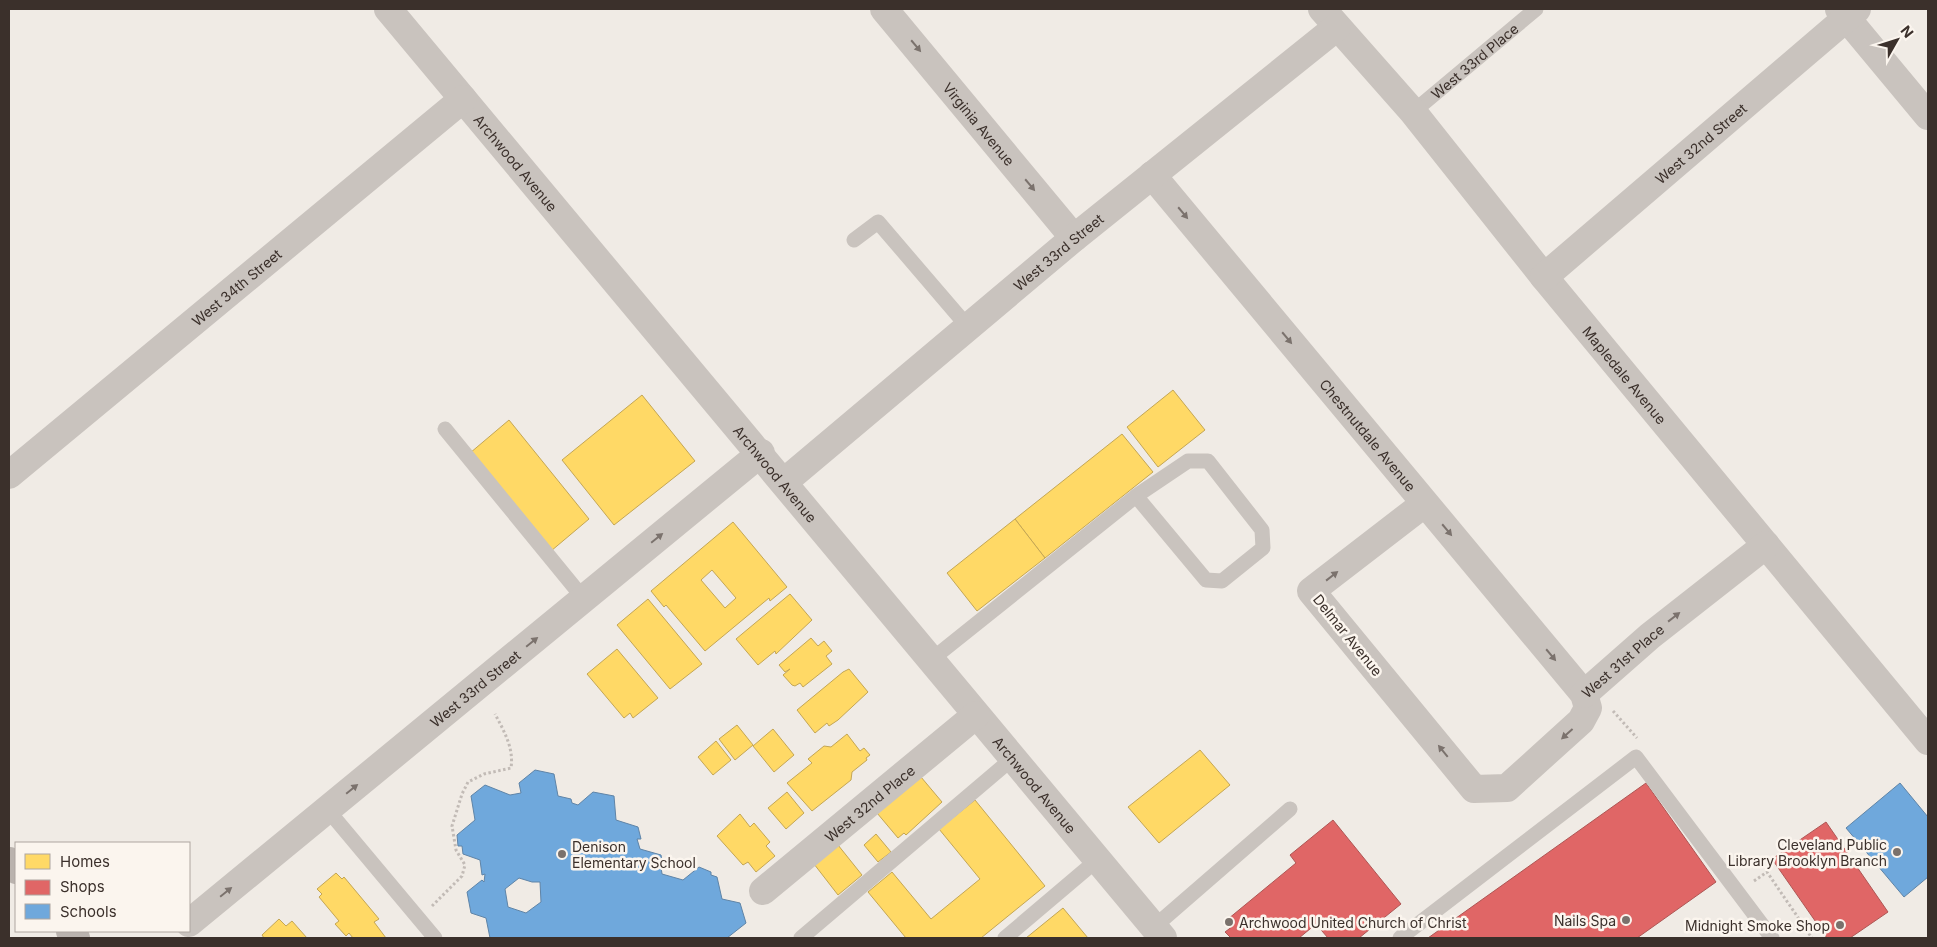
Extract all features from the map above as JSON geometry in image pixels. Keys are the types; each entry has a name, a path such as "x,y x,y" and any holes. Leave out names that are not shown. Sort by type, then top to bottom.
{"street":[{"name":"Archwood Avenue","path":"388,9 1159,932"},
{"name":"Virginia Avenue","path":"884,9 1074,238"},
{"path":"1847,12 1928,116"},
{"name":"West 32nd Street","path":"1544,277 1847,12"},
{"name":"West 33rd Street","path":"784,482 968,326 1152,175 1329,18"},
{"name":"Mapledale Avenue","path":"1329,18 1413,112 1544,277 1928,741"},
{"name":"West 34th Street","path":"9,475 463,99"},
{"name":"Chestnutdale Avenue","path":"1152,175 1584,694"},
{"name":"West 33rd Street","path":"190,922 761,454"},
{"name":"Delmar Avenue","path":"1424,504 1312,591 1474,789"},
{"name":"West 31st Place","path":"1474,789 1507,788 1581,721 1588,708 1584,694 1650,636 1766,546"},
{"name":"West 32nd Place","path":"763,892 976,714"}],"lane":[{"name":"West 33rd Place","path":"1413,112 1536,9"},
{"path":"854,240 878,222 968,326"},
{"path":"445,429 584,599"},
{"path":"931,660 1136,496 1188,461 1208,461 1262,530 1263,548 1222,581 1206,580 1136,496"},
{"path":"1400,938 1636,757 1772,938"},
{"path":"801,938 1013,758"},
{"path":"1159,932 1290,809"},
{"path":"327,810 436,938"},
{"path":"1005,938 1098,860"}],"path":[{"path":"430,908 462,876 465,865 456,850 452,826 468,782 484,774 510,768 512,758 508,741 495,714"}],"building: Homes":[{"path":"1173,390 1205,430 1158,467 1127,427"},
{"path":"642,395 695,461 614,525 562,460"},
{"path":"509,420 589,519 551,551 470,453"},
{"path":"1122,434 1153,472 1045,558 1015,519"},
{"path":"1015,519 1045,558 977,611 947,573"},
{"path":"733,522 787,587 770,601 769,598 705,651 666,605 664,607 651,591","holes":["712,570 736,598 725,608 701,580"]},
{"path":"790,594 812,620 776,654 775,651 758,665 736,639"},
{"path":"648,599 702,664 670,689 617,625"},
{"path":"811,638 818,646 824,641 832,651 826,656 832,664 803,687 800,683 795,686 792,685 783,675 790,669 785,672 779,665"},
{"path":"617,649 658,698 633,718 630,713 624,718 587,674"},
{"path":"849,669 868,692 838,720 829,726 827,723 815,733 797,710"},
{"path":"737,725 753,745 735,760 719,739"},
{"path":"773,729 794,755 774,772 753,746"},
{"path":"847,734 860,751 864,748 870,755 866,758 867,760 852,772 851,780 812,811 787,783 812,763 808,759 824,746 831,747"},
{"path":"716,741 731,760 713,775 698,757"},
{"path":"1200,750 1230,785 1159,843 1128,807"},
{"path":"921,777 942,802 906,835 904,833 898,838 877,813"},
{"path":"787,792 804,813 786,829 768,808"},
{"path":"975,800 1045,886 981,938 906,938 868,892 892,872 931,919 980,879 939,829"},
{"path":"740,814 750,827 754,823 770,842 766,846 775,856 756,872 748,862 743,865 717,836"},
{"path":"876,834 891,852 878,862 864,845"},
{"path":"838,845 862,875 838,895 814,864"},
{"path":"336,873 342,879 344,877 379,919 374,922 386,938 353,938 349,933 346,936 335,924 339,921 319,897 322,894 317,889"},
{"path":"1063,908 1088,938 1026,938"},
{"path":"279,919 286,926 292,921 307,938 264,938 262,935"}],"building: Shops":[{"path":"1646,783 1716,882 1637,938 1428,938"},
{"path":"1333,820 1401,904 1359,938 1328,938 1316,924 1299,938 1231,938 1225,932 1233,926 1228,919 1296,863 1290,855"},
{"path":"1826,822 1888,912 1850,938 1827,938 1772,859"}],"building: Schools":[{"name":"Denison Elementary School","path":"535,770 554,774 558,796 571,799 572,803 578,805 593,792 614,796 616,820 638,827 641,839 637,839 640,849 661,855 662,874 683,880 699,867 711,872 711,875 717,877 722,899 740,903 746,923 727,938 490,938 486,918 471,913 467,892 482,880 484,882 485,874 482,875 480,860 463,854 462,846 458,846 457,835 475,820 471,796 485,785 510,795 521,793 519,783","holes":["519,878 540,882 541,902 526,913 508,907 505,889"]},
{"name":"Cleveland Public Library Brooklyn Branch","path":"1900,783 1928,817 1928,877 1904,897 1846,828"}],"place":[{"name":"Cleveland Public Library Brooklyn Branch","path":"1897,852"},
{"name":"Denison Elementary School","path":"562,854"},
{"name":"Nails Spa","path":"1626,920"},
{"name":"Archwood United Church of Christ","path":"1229,922"},
{"name":"Midnight Smoke Shop","path":"1840,925"}]}
